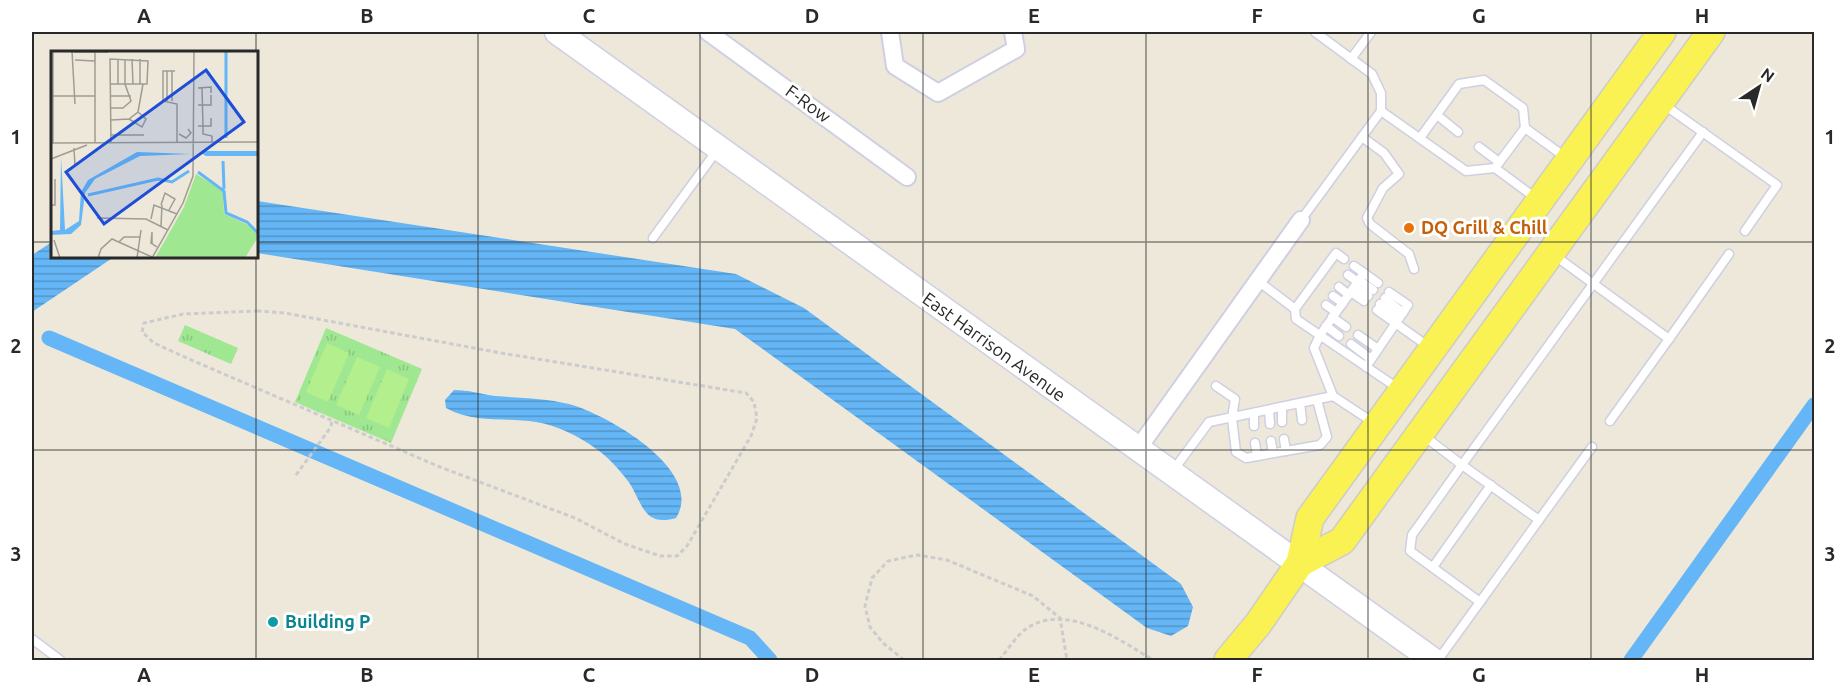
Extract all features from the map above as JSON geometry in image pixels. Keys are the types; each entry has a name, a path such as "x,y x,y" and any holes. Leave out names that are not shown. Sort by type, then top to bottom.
{"main road":[{"path":"1228,660 1258,624 1300,563 1310,518 1662,32"},
{"path":"1660,102 1649,92 1646,82 1679,32"},
{"path":"1300,563 1342,541 1711,32"},
{"name":"East Harrison Avenue","path":"563,33 718,149 1433,660"}],"street":[{"name":"F-Row","path":"708,32 907,177"},
{"path":"890,32 894,66 938,93 1016,49 1013,32"},
{"path":"1137,450 1301,220"}],"lane":[{"path":"1301,220 1381,111 1381,93 1372,74 1315,32"},
{"path":"1351,59 1371,32"},
{"path":"1381,111 1466,171 1497,165 1525,128 1523,108 1484,80 1460,84 1420,138"},
{"path":"1660,102 1777,184 1745,231"},
{"path":"1437,115 1458,132"},
{"path":"1525,128 1568,159"},
{"path":"1480,602 1410,551 1412,535 1703,132"},
{"path":"1362,137 1384,153 1399,174 1383,188 1367,218 1370,224 1409,254 1414,269"},
{"path":"1479,147 1539,201"},
{"path":"653,238 718,149"},
{"path":"1344,259 1336,253 1295,309 1296,319 1401,391"},
{"path":"1551,253 1670,339"},
{"path":"1610,421 1729,254"},
{"path":"1329,262 1337,268"},
{"path":"1354,266 1356,285 1326,326 1314,348 1334,396 1377,425"},
{"path":"1320,274 1329,280"},
{"path":"1339,287 1356,285 1371,292 1356,285 1348,275"},
{"path":"1258,281 1295,309"},
{"path":"1314,283 1322,289"},
{"path":"1308,292 1316,298"},
{"path":"1332,296 1343,303"},
{"path":"1366,367 1371,358 1378,349 1399,318 1408,305 1383,301 1399,318 1432,349"},
{"path":"1326,305 1346,327"},
{"path":"1326,326 1339,336"},
{"path":"1358,335 1378,349"},
{"path":"1351,344 1371,358"},
{"path":"1216,386 1235,399 1232,418 1236,452 1246,458 1320,445 1327,437 1317,400"},
{"path":"1171,473 1209,422 1334,396"},
{"path":"1300,403 1302,420"},
{"path":"1282,407 1282,422"},
{"path":"1269,410 1270,424"},
{"path":"1254,413 1254,426"},
{"path":"1420,434 1539,520"},
{"path":"1304,436 1305,447"},
{"path":"1284,439 1286,451"},
{"path":"1271,441 1273,453"},
{"path":"1256,443 1257,456"},
{"path":"1438,660 1592,447"},
{"path":"1433,567 1491,485"},
{"path":"32,639 60,660"}],"path":[{"path":"208,312 285,313 501,352 728,389 751,396 757,418 751,436 687,546 677,556 671,557 625,543 575,518 505,493 332,420 154,343 142,332 144,323 166,316 208,312"},
{"path":"296,475 330,427 332,420"},
{"path":"904,660 883,643 870,627 865,606 872,578 888,561 917,555 947,560 1033,596 1060,618 1114,636 1153,660"},
{"path":"999,660 1026,629 1060,618"},
{"path":"1060,618 1067,660"}],"green space":[{"path":"185,325 238,348 231,364 178,341"},
{"path":"326,328 422,369 391,443 295,402"},
{"path":"327,343 349,353 328,402 306,392"},
{"path":"357,357 380,367 359,415 336,405"},
{"path":"387,369 409,379 389,428 366,418"}],"water":[{"path":"258,201 736,274 804,308 1181,584 1193,607 1188,626 1171,636 1147,628 735,329 258,253"},
{"path":"51,243 51,258 120,258 111,259 32,312 32,255"},
{"path":"454,390 560,402 606,419 648,447 665,463 677,481 682,500 676,518 665,520 650,516 617,467 582,439 544,423 479,418 457,413 446,408 445,400"}],"waterway":[{"path":"49,338 750,638 770,660"},
{"path":"1631,660 1814,405"}],"place":[{"name":"DQ Grill & Chill","path":"1409,228"},
{"name":"Building P","path":"273,622"}]}
